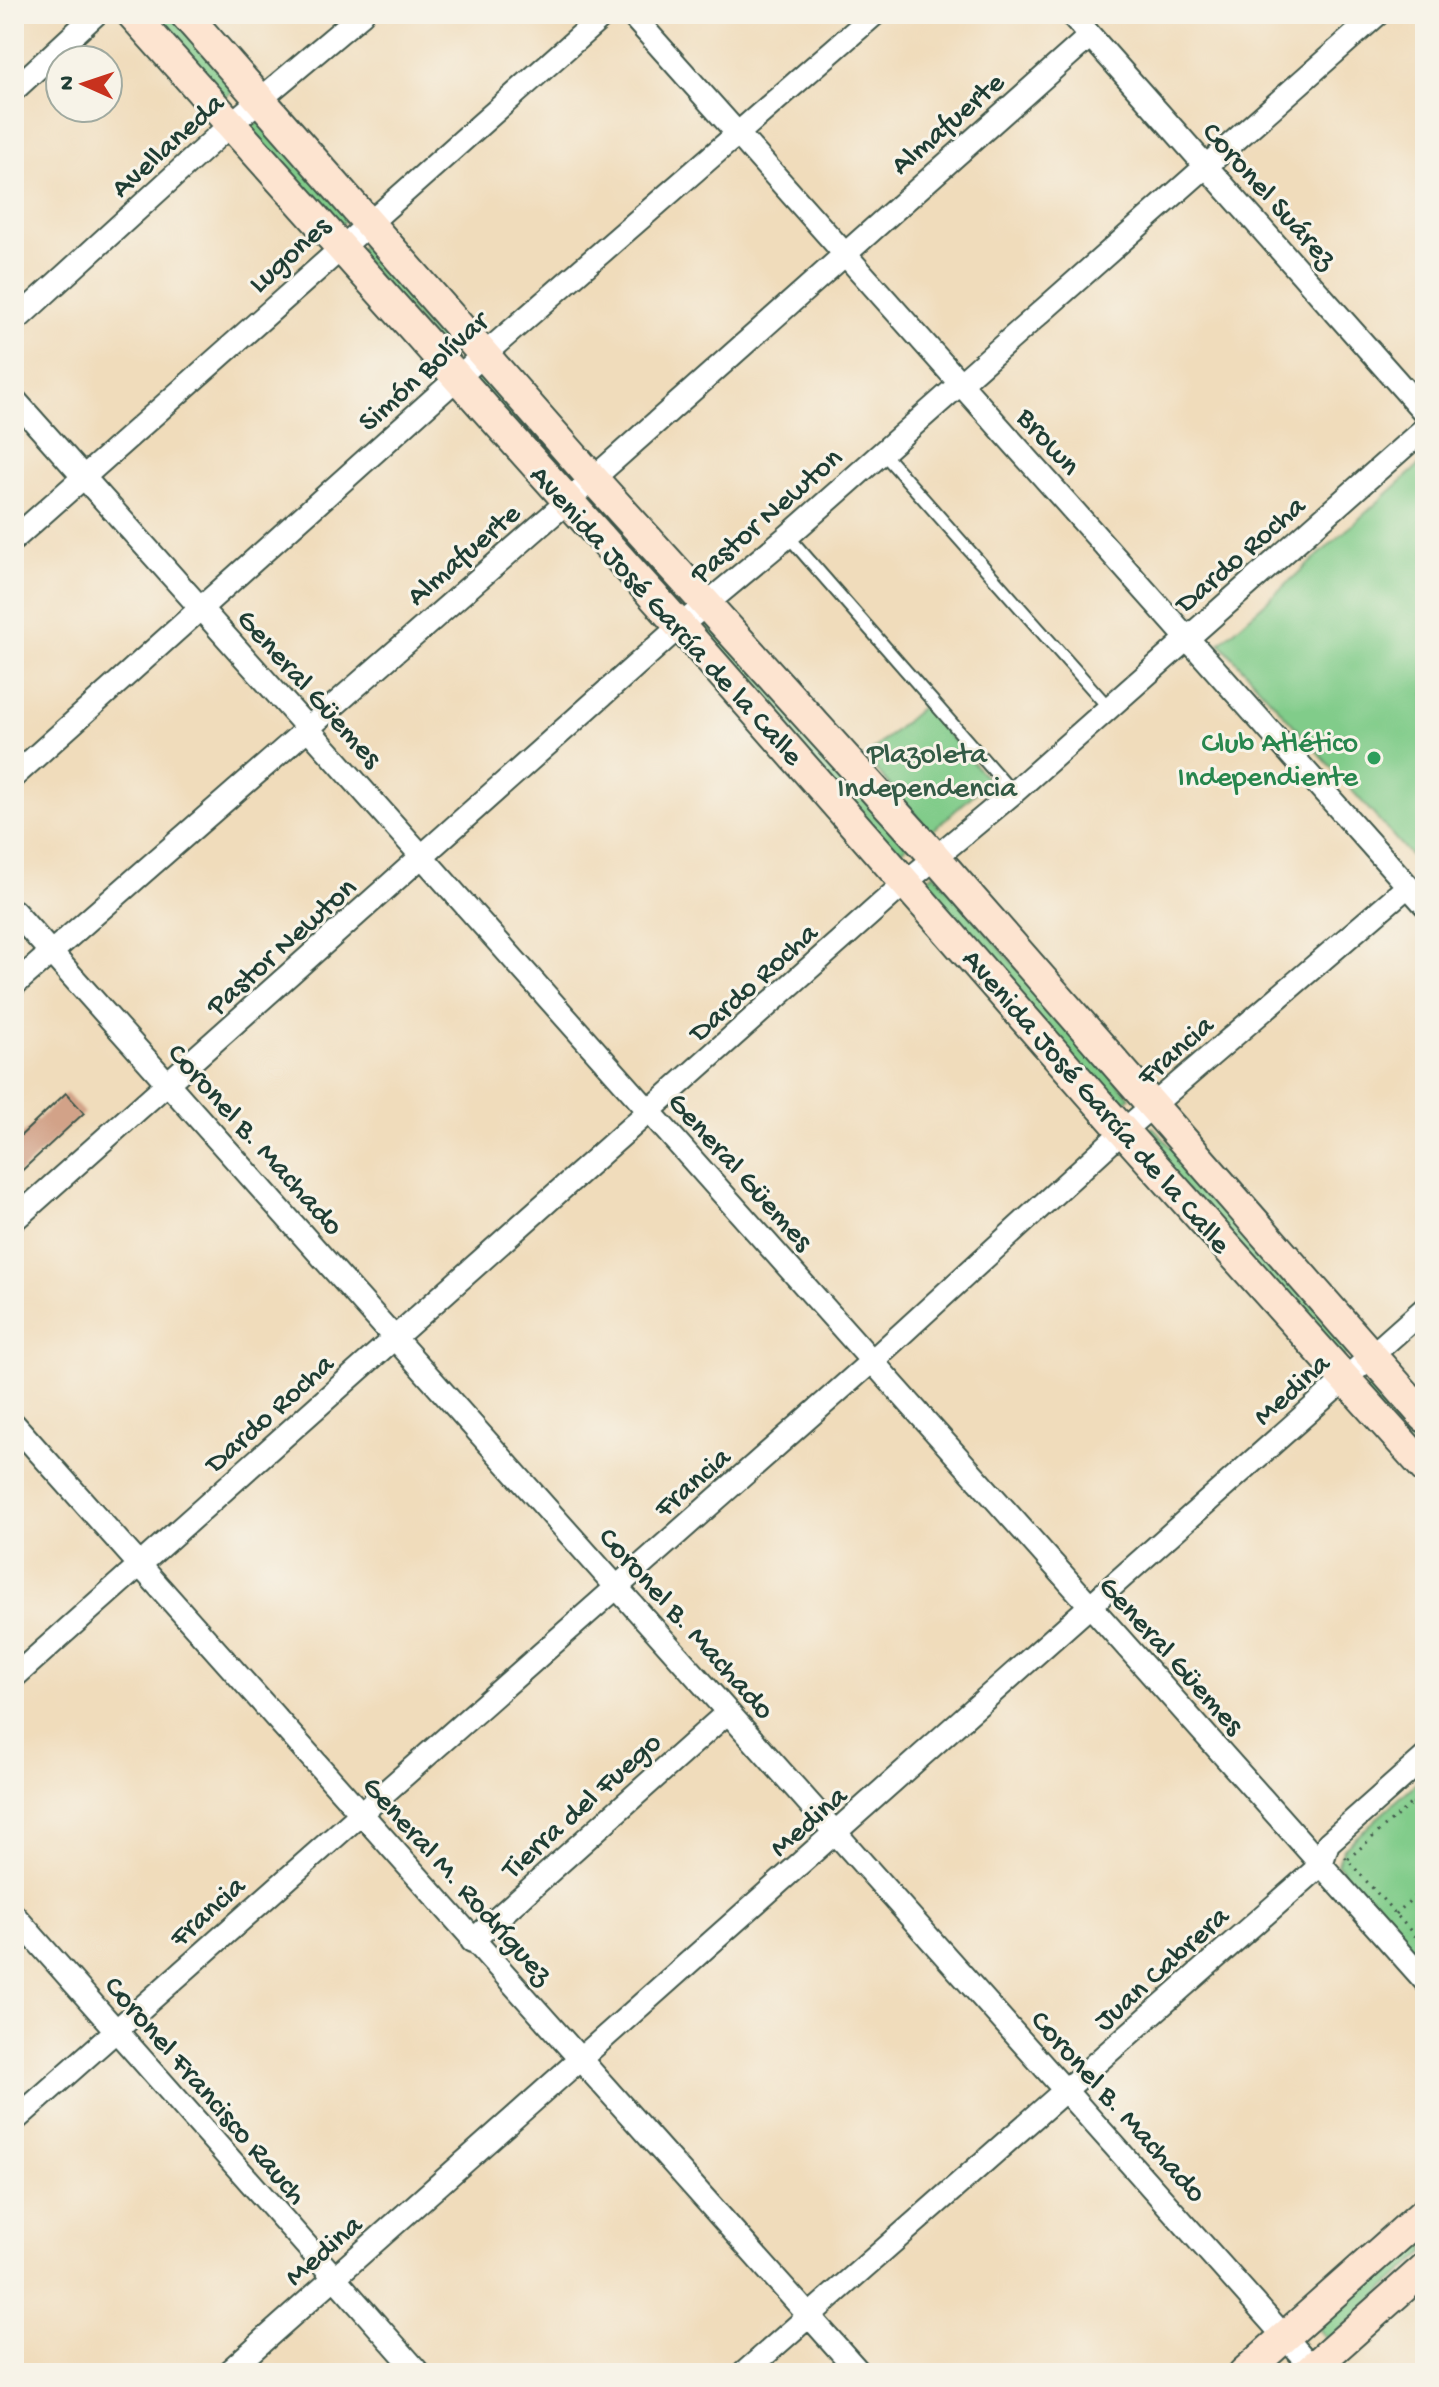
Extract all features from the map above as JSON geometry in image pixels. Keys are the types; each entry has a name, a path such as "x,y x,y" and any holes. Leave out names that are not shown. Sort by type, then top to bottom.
{"main road":[{"name":"Avenida José García de la Calle","path":"132,14 680,626 1123,1131 1425,1468"},
{"name":"Avenida José García de la Calle","path":"185,14 593,479 935,857 1151,1108 1425,1417"},
{"path":"1244,2373 1425,2212"},
{"path":"1313,2371 1425,2268"}],"street":[{"path":"14,90 96,14"},
{"name":"Avellaneda","path":"14,322 231,124 362,14"},
{"name":"Lugones","path":"14,539 605,14"},
{"name":"Brown","path":"631,14 1425,905"},
{"name":"Simón Bolívar","path":"14,776 483,355 875,14"},
{"name":"Coronel Suárez","path":"1071,14 1425,413"},
{"name":"Pastor Newton","path":"14,1220 680,626 788,536 1378,14"},
{"name":"Almafuerte","path":"14,985 593,479 1090,36"},
{"name":"General Güemes","path":"14,399 1425,1981"},
{"name":"Dardo Rocha","path":"14,1677 651,1113 906,882 1013,793 1425,428"},
{"name":"Francia","path":"14,2121 872,1361 1123,1131 1408,886"},
{"name":"Coronel B. Machado","path":"14,911 1286,2336 1313,2371"},
{"name":"Medina","path":"227,2373 1092,1608 1425,1308"},
{"name":"General M. Rodríguez","path":"14,1424 860,2373"},
{"name":"Tierra del Fuego","path":"472,1941 728,1712"},
{"name":"Juan Cabrera","path":"744,2373 1066,2090 1325,1870 1331,1840 1425,1757"},
{"name":"Coronel Francisco Rauch","path":"14,1915 419,2373"}],"lane":[{"path":"882,452 1109,708"},
{"path":"788,536 1013,793"}],"path":[{"path":"1325,1870 1347,1860 1425,1791"},
{"path":"1413,1802 1425,1816"},
{"path":"1331,1840 1425,1947"},
{"path":"1396,1914 1425,1886"}],"green space":[{"path":"145,14 170,14 236,88 222,100"},
{"path":"262,117 351,216 337,228 249,129"},
{"path":"370,240 458,339 444,351 356,252"},
{"path":"485,370 574,468 560,480 472,382"},
{"name":"Club Atlético Independiente","path":"1425,460 1425,872 1220,643"},
{"path":"596,494 684,593 671,605 582,506"},
{"path":"712,621 908,845 894,857 699,633"},
{"name":"Plazoleta Independencia","path":"923,706 989,781 931,832 865,757"},
{"path":"934,873 1130,1097 1116,1109 920,886"},
{"path":"1153,1127 1353,1348 1339,1360 1140,1139"},
{"path":"1377,1379 1425,1433 1425,1460 1363,1392"},
{"path":"1425,1775 1425,1966 1337,1864 1344,1848"},
{"path":"1425,2229 1425,2252 1333,2336 1325,2337 1319,2330 1322,2323"}],"building":[{"path":"66,1093 84,1113 14,1178 14,1142"}],"place":[{"name":"Club Atlético Independiente","path":"1374,758"}]}
